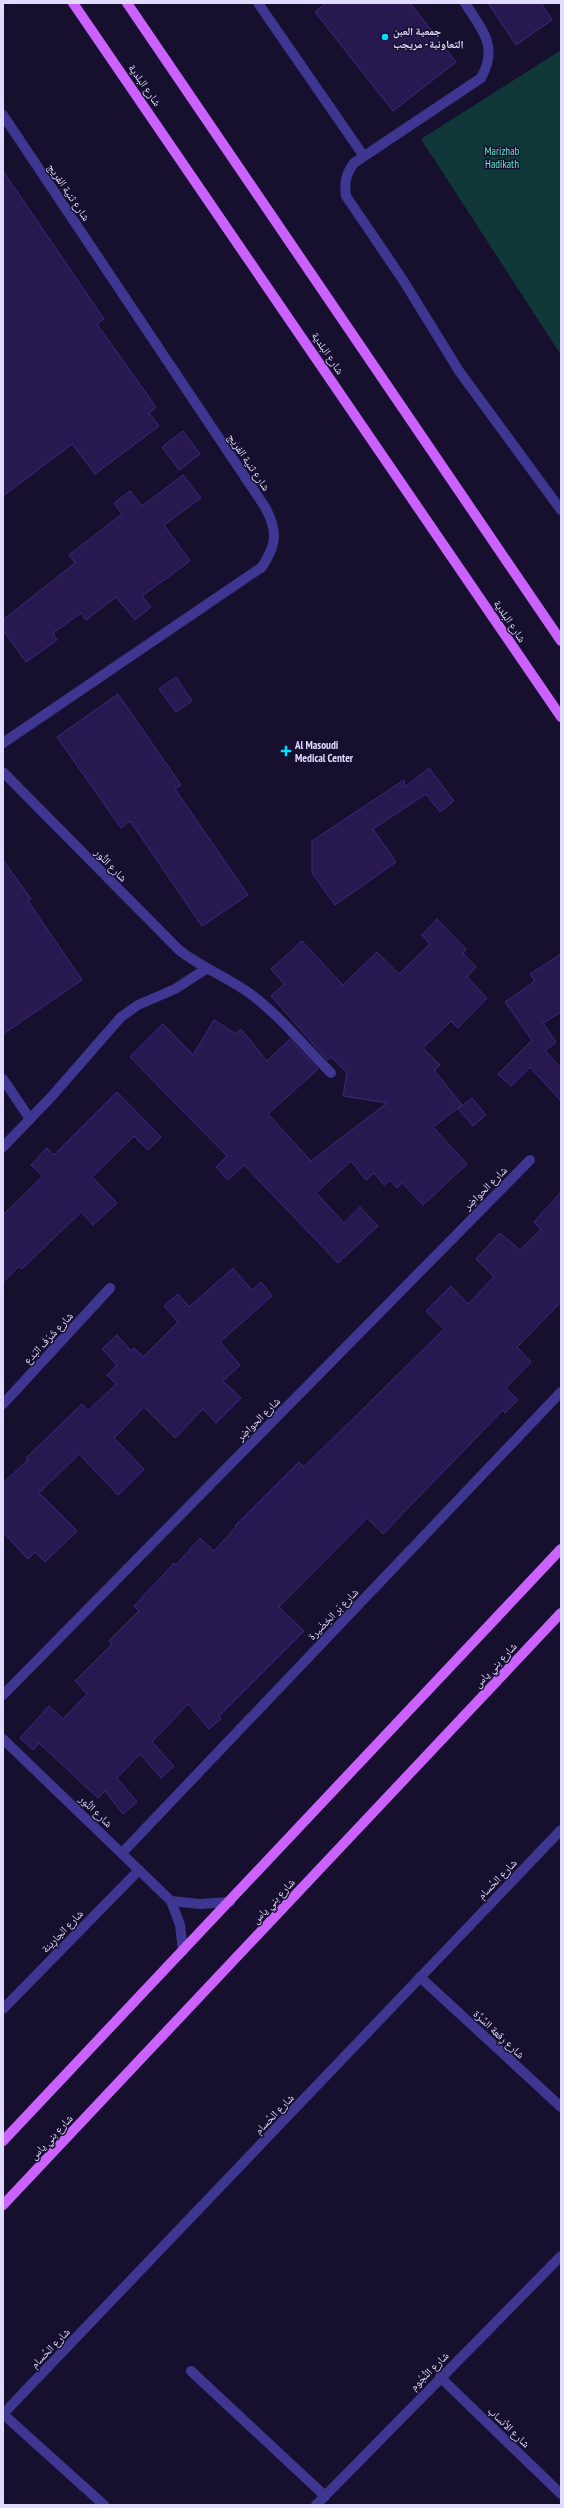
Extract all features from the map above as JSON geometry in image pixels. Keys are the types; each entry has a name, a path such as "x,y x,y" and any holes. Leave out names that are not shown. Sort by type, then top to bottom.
{"main road":[{"name":"شارع البلدية","path":"73,3 561,717"},
{"path":"127,3 561,641"},
{"path":"3,2141 230,1902 561,1549"},
{"name":"شارع بني ياس","path":"3,2205 561,1613"}],"street":[{"path":"258,3 363,155"},
{"path":"465,3 486,37 490,51 488,66 481,78 363,155 354,163 346,174 346,196 403,280 460,371 561,510"},
{"name":"شارع ثنية الفريج","path":"3,115 265,507 273,521 275,538 271,553 258,570 3,743"},
{"name":"شارع النُّور","path":"3,772 151,924 179,950 250,994 267,1007 331,1073"},
{"path":"3,1147 30,1119 121,1016 138,1005 175,989 206,968"},
{"path":"3,1079 30,1119"},
{"name":"شارع الحواضِر","path":"3,1695 530,1160"},
{"name":"شارع شَرَف البَدع","path":"3,1404 110,1288"},
{"name":"شارع بَر الخِضَيرة","path":"122,1853 561,1392"},
{"name":"شارع النُّور","path":"3,1739 171,1901 180,1925 183,1951"},
{"name":"شارع الحُسام","path":"104,2505 3,2414 561,1830"},
{"name":"شارع الجارِينة","path":"3,2009 139,1870"},
{"path":"171,1901 200,1904 230,1902"},
{"name":"شارع رِقعة السِّرَّة","path":"420,1978 561,2107"},
{"name":"شارع النُّجُوم","path":"316,2505 440,2377 561,2256"},
{"path":"191,2371 325,2496"},
{"name":"شارع الأنساب","path":"440,2377 561,2494"}],"green space":[{"name":"Marizhab Hadikath","path":"561,50 561,355 421,139"}],"building":[{"name":"جمعية العبن التعاونبة - مريجب","path":"326,3 410,3 456,62 393,111 315,12"},
{"path":"488,3 541,3 552,20 516,45"},
{"path":"3,171 104,319 97,324 156,407 149,413 159,426 95,474 72,444 3,496"},
{"path":"183,431 200,454 179,470 162,447"},
{"path":"183,475 201,498 164,525 190,561 142,596 151,607 135,620 116,597 86,620 81,613 53,633 57,640 26,662 3,630 3,620 75,563 69,555 122,514 114,503 130,491 142,506"},
{"path":"176,677 192,701 176,712 159,689"},
{"path":"118,694 181,785 175,789 248,895 202,926 130,821 121,828 57,737"},
{"path":"429,768 454,801 440,812 426,794 373,829 396,862 335,905 312,873 312,841 404,780 405,787"},
{"path":"3,860 31,899 28,901 82,980 3,1034"},
{"path":"437,919 466,949 463,953 476,967 467,977 487,998 458,1028 451,1021 423,1048 440,1065 434,1070 462,1105 433,1127 467,1164 423,1205 402,1183 397,1188 390,1180 384,1185 374,1173 366,1180 351,1161 316,1193 344,1223 360,1207 378,1226 338,1263 244,1165 228,1180 216,1167 227,1156 130,1057 163,1024 193,1055 214,1020 236,1034 241,1029 267,1061 290,1039 318,1069 268,1114 311,1161 387,1103 343,1096 347,1073 331,1057 327,1060 271,996 284,984 271,969 302,941 343,985 377,952 399,974 430,944 422,935"},
{"path":"561,954 561,1012 543,1023 556,1042 545,1051 561,1068 561,1101 530,1067 511,1086 498,1074 532,1040 505,1002 535,981 530,974"},
{"path":"117,1092 161,1137 148,1150 134,1136 92,1177 117,1203 93,1225 81,1212 22,1269 19,1266 3,1282 3,1215 43,1176 31,1165 47,1148 54,1155"},
{"path":"472,1098 486,1115 473,1126 458,1109"},
{"path":"561,1192 561,1302 517,1347 531,1362 506,1388 518,1400 505,1413 503,1410 383,1534 367,1518 279,1607 304,1631 219,1716 221,1719 209,1729 188,1704 152,1742 174,1766 161,1778 140,1754 117,1778 137,1802 123,1814 105,1791 98,1798 39,1743 33,1750 20,1738 49,1706 63,1719 87,1694 75,1681 112,1644 109,1641 139,1611 134,1606 174,1563 176,1565 200,1538 214,1551 236,1527 235,1526 299,1462 304,1467 444,1329 426,1311 451,1286 468,1304 494,1277 476,1259 500,1233 520,1250 541,1229 534,1222"},
{"path":"233,1268 252,1290 261,1282 272,1296 220,1342 240,1365 223,1381 241,1398 216,1423 203,1409 175,1438 144,1407 114,1438 144,1469 118,1495 79,1454 39,1493 77,1531 45,1562 35,1552 28,1559 3,1532 3,1483 28,1460 26,1458 82,1404 88,1411 116,1384 107,1375 117,1365 102,1349 117,1335 131,1351 134,1348 143,1357 178,1322 164,1306 178,1294 189,1307"}],"place":[{"name":"جمعية العبن التعاونبة - مريجب","path":"385,37"},
{"name":"Al Masoudi Medical Center","path":"286,751"}]}
